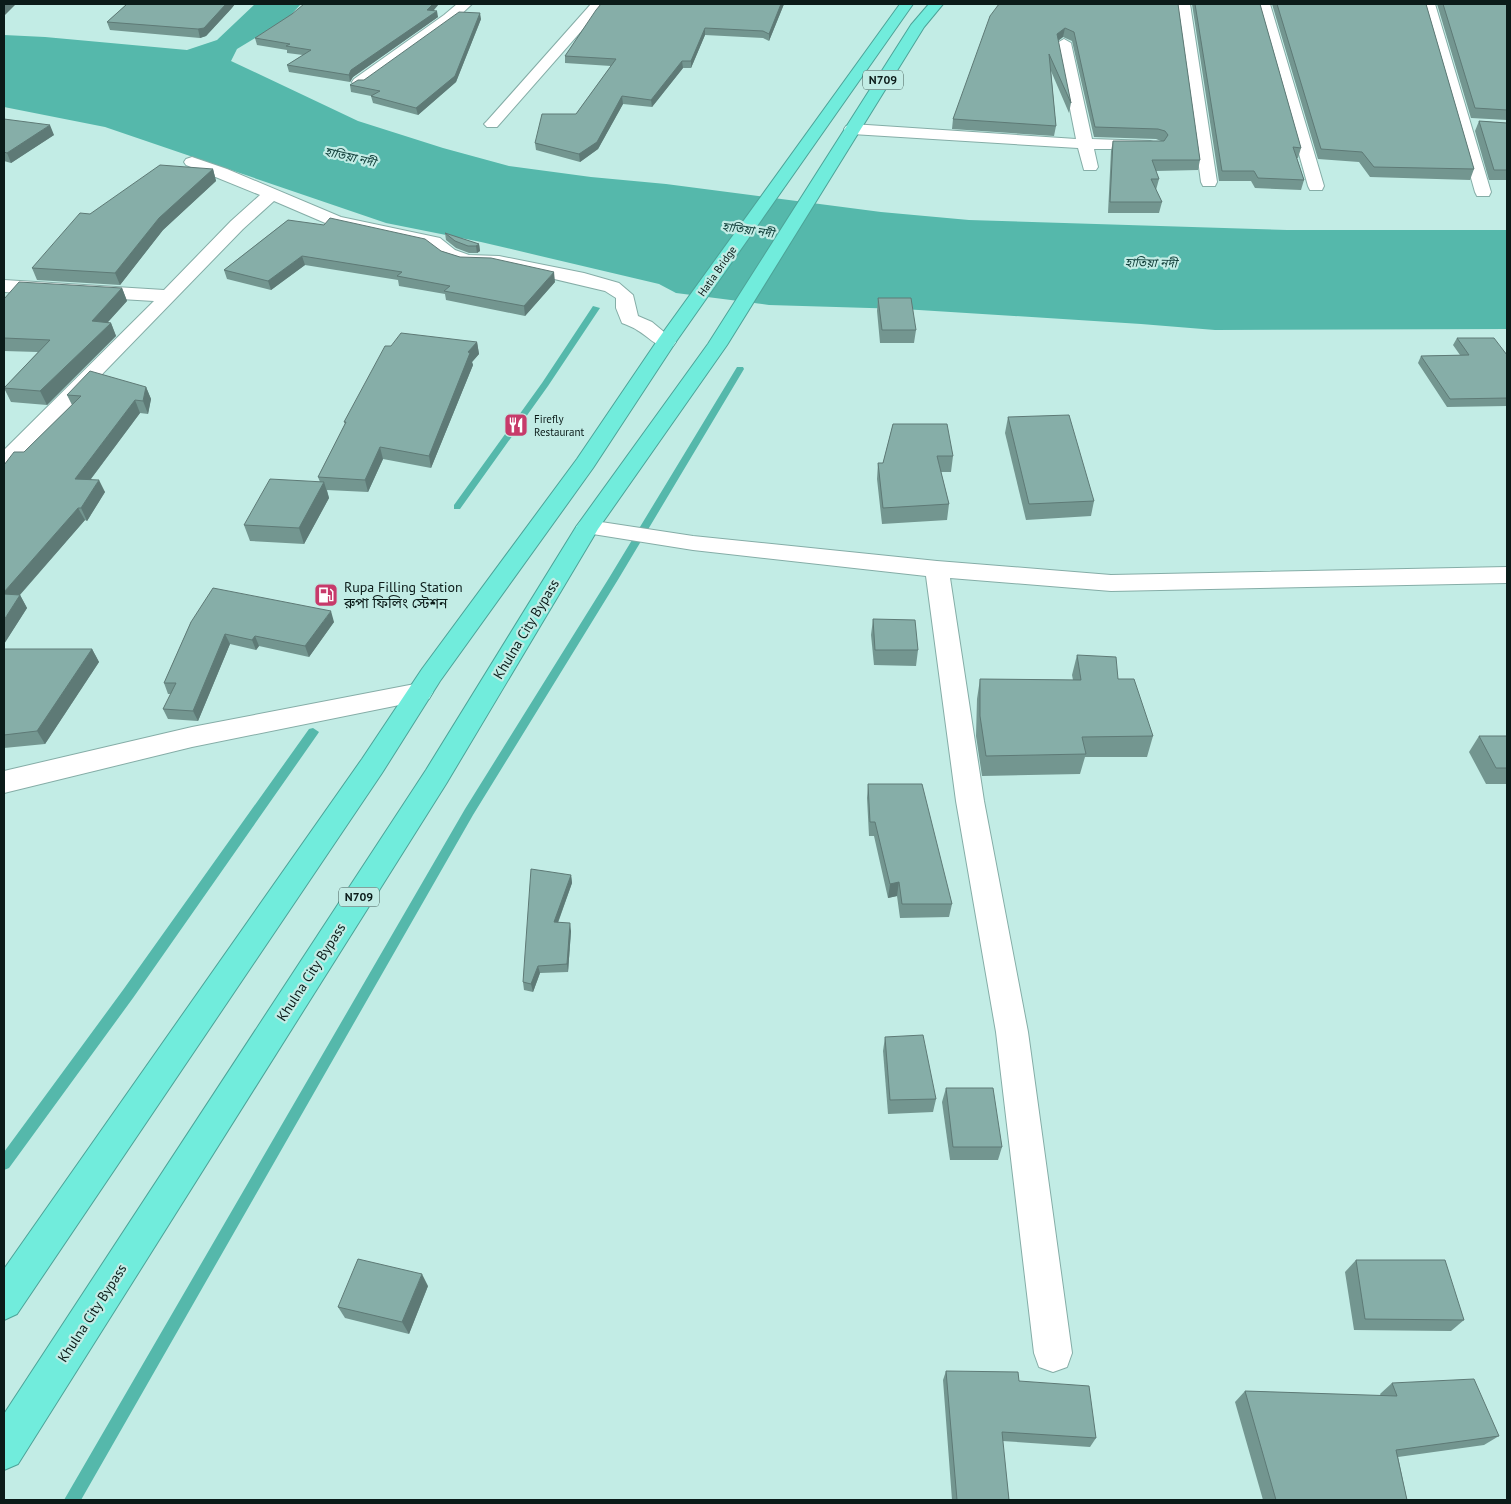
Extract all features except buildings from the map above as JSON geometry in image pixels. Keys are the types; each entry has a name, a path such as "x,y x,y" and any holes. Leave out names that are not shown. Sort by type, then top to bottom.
{"highway":[{"name":"Hatia Bridge","path":"668,340 906,4"},
{"name":"N709","path":"852,129 918,25 936,4"},
{"name":"Khulna City Bypass","path":"4,1450 436,777 588,527 717,345 852,129"},
{"name":"N709","path":"4,1301 372,766 420,692 585,463 668,340"}],"street":[{"path":"359,82 449,18 465,4"},
{"path":"492,124 598,4"},
{"path":"1183,4 1209,182"},
{"path":"1263,4 1316,186"},
{"path":"1428,4 1483,192"},
{"path":"1064,43 1090,167"},
{"path":"1463,124 1481,125"},
{"path":"852,129 1085,144 1156,146"},
{"path":"192,162 221,172 336,221 434,242 449,254 468,260 498,261 584,279 612,288 624,295 627,302 626,308 629,319 668,340"},
{"path":"4,462 169,296 236,225 272,193"},
{"path":"4,286 169,296"},
{"path":"588,527 692,544 937,569 1111,582 1507,575"},
{"path":"937,569 970,802 1012,1032 1053,1353"},
{"path":"4,782 192,736 420,692"}],"water":[{"name":"হাতিয়া নদী","path":"255,4 301,4 288,18 237,49 231,61 358,121 443,148 509,166 881,212 969,220 1287,230 1507,230 1507,329 1215,330 903,309 769,305 676,293 659,284 481,242 386,223 105,127 4,107 4,35 187,50 217,40"}],"waterway":[{"path":"457,507 545,384 596,308"},
{"path":"72,1500 469,812 614,578 740,369"},
{"path":"4,1163 128,994 313,732"}],"place":[{"name":"Firefly Restaurant","path":"516,425"},
{"name":"Rupa Filling Station রুপা ফিলিং স্টেশন","path":"326,595"}]}
